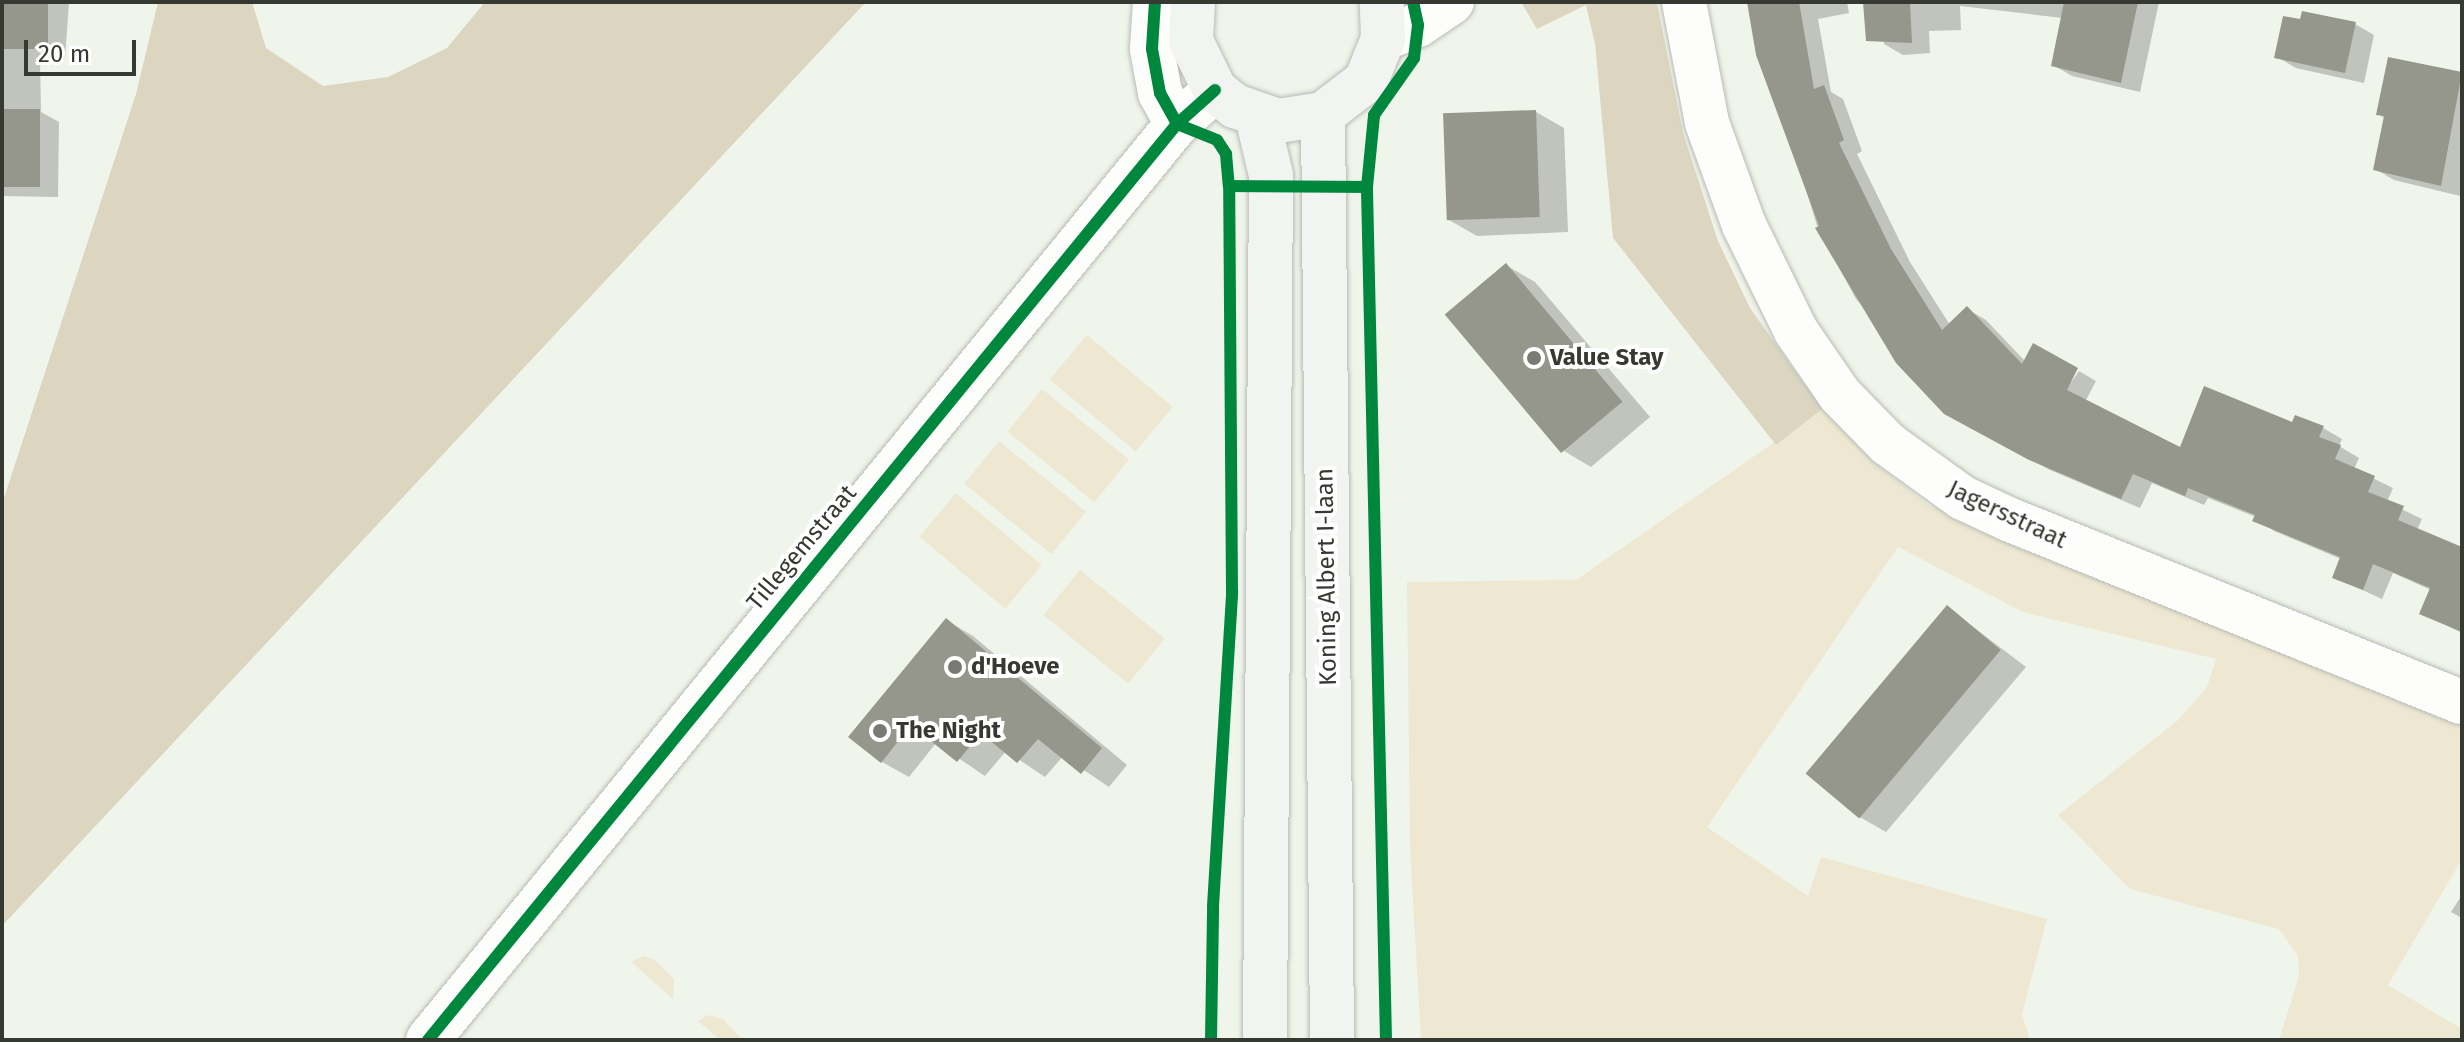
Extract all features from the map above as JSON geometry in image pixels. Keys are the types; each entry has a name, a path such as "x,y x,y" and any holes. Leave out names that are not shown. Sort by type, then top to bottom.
{"main road":[{"path":"1193,2 1191,41 1215,90 1257,116 1278,121 1323,114 1366,81 1383,20"},
{"name":"Koning Albert I-laan","path":"1323,114 1332,1040"},
{"path":"1257,116 1271,175 1265,1040"}],"street":[{"path":"1155,2 1152,49 1160,93 1177,124"},
{"path":"1383,20 1418,25 1452,2"},
{"name":"Jagersstraat","path":"1684,2 1707,123 1744,225 1811,354 1840,395 1888,444 1963,498 2008,519 2462,702"},
{"name":"Tillegemstraat","path":"428,1040 1177,124 1215,90"}],"shaded area":[{"path":"158,2 252,2 266,48 323,86 388,77 447,48 485,2 866,2 2,926 2,504 136,94"},
{"path":"1521,2 1657,3 1683,133 1718,241 1750,308 1822,409 1776,445 1613,238 1595,44 1586,5 1537,29"},
{"path":"1087,335 1173,407 1136,451 1050,379"},
{"path":"1042,389 1129,459 1094,502 1007,432"},
{"path":"1822,409 1874,462 1927,504 2462,725 2462,859 2388,985 2462,1029 2462,1040 2279,1040 2299,976 2298,956 2279,929 2130,889 2058,815 2177,721 2207,687 2216,659 2023,612 1898,547 1707,827 1808,896 1821,857 2047,919 2022,1014 2030,1040 1421,1040 1410,847 1407,582 1576,580"},
{"path":"999,441 1086,511 1051,554 964,484"},
{"path":"956,493 1042,565 1005,609 919,537"},
{"path":"1080,570 1165,639 1128,684 1043,615"},
{"path":"643,956 655,960 674,979 673,999 631,962"},
{"path":"708,1015 723,1019 743,1040 720,1040 698,1021"}],"building":[{"path":"2,2 48,2 48,49 2,49"},
{"path":"1747,2 1799,2 1814,89 1824,85 1844,140 1839,143 1891,249 1942,330 1967,306 2022,364 2033,343 2078,368 2067,390 2180,447 2204,386 2292,422 2295,415 2324,426 2319,437 2341,445 2335,459 2375,476 2368,492 2404,506 2398,520 2462,547 2462,632 2419,614 2430,588 2373,564 2363,590 2332,578 2340,557 2252,521 2255,515 2188,488 2185,496 2133,474 2121,499 2029,460 1944,414 1896,363 1815,228 1819,226 1756,55"},
{"path":"1863,2 1910,2 1912,43 1866,41"},
{"path":"2064,2 2138,2 2121,83 2051,66"},
{"path":"2302,11 2356,22 2345,73 2274,58 2283,16 2300,19"},
{"path":"2388,57 2462,72 2441,186 2373,170 2384,116 2376,115"},
{"path":"2,109 40,109 40,187 2,187"},
{"path":"1536,110 1540,217 1447,220 1443,113"},
{"name":"Value Stay","path":"1506,263 1622,402 1561,453 1445,314"},
{"path":"1947,605 2001,650 1859,819 1806,774"},
{"name":"d'Hoeve","path":"946,618 1102,748 1081,774 1038,739 1017,763 981,733 957,762 911,725 881,763 848,737"}],"cycle path":[{"path":"1155,2 1152,49 1160,93 1177,124 1217,140 1226,154 1229,186 1367,187"},
{"path":"1386,1040 1367,187 1374,115 1414,58 1418,25 1413,2"},
{"path":"428,1040 1177,124 1215,90"},
{"path":"1211,1040 1213,906 1232,592 1229,186"}],"place":[{"name":"Value Stay","path":"1534,358"},
{"name":"d'Hoeve","path":"955,667"},
{"name":"The Night","path":"880,731"}]}
